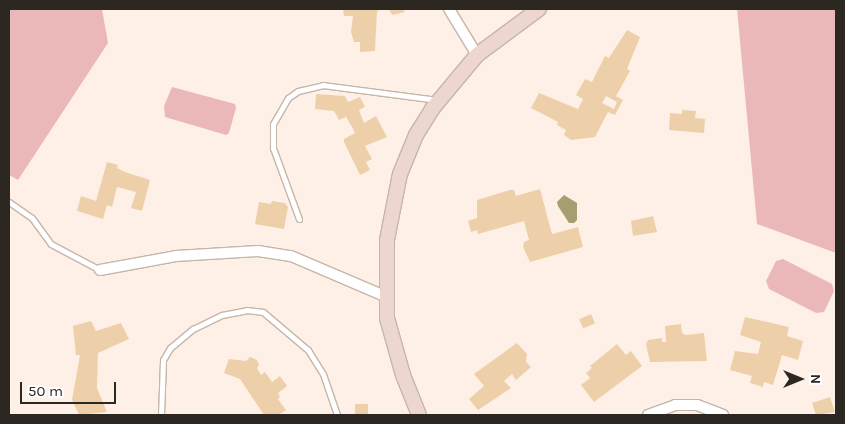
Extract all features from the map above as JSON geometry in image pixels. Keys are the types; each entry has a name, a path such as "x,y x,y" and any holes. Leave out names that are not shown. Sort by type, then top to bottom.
{"street":[{"path":"449,9 478,55"},
{"path":"419,415 403,375 387,318 387,240 400,174 416,135 440,100 478,55 539,9"},
{"path":"100,270 176,256 258,251 291,256 387,297"},
{"path":"648,415 675,404 697,405 723,415"}],"lane":[{"path":"299,219 273,148 273,124 288,98 298,91 323,85 440,100"},
{"path":"9,202 32,218 51,244 100,270"},
{"path":"160,415 163,360 170,348 194,329 222,315 247,310 264,312 308,350 323,374 337,415"}],"shaded area":[{"path":"9,9 102,9 108,43 18,180 9,175"},
{"path":"737,9 836,9 836,253 757,224"},
{"path":"172,87 235,104 236,108 229,133 226,135 165,117 164,106"},
{"path":"564,195 577,203 577,220 574,223 569,223 558,206 557,202"},
{"path":"783,259 832,284 834,291 824,312 816,313 769,289 766,281 776,261"}],"building":[{"path":"343,9 382,9 377,11 375,51 360,52 360,42 354,42 351,32 353,16 344,16"},
{"path":"389,9 403,9 405,12 392,15"},
{"path":"627,30 640,37 627,69 630,71 616,96 623,100 615,115 608,112 595,137 571,140 564,135 566,130 557,125 558,122 531,108 539,93 578,109 583,99 576,95 585,79 592,82 605,56 609,58","holes":["606,96 617,102 614,109 602,103"]},
{"path":"316,94 345,96 348,102 360,97 365,107 359,110 364,123 376,116 387,137 365,146 372,159 366,162 370,170 360,175 344,142 344,139 355,133 346,117 339,120 334,111 315,109"},
{"path":"682,110 696,111 695,118 705,119 704,133 669,130 670,113 682,114"},
{"path":"107,162 118,165 117,168 125,172 150,180 142,211 131,208 136,192 117,187 112,207 107,205 103,219 77,211 81,196 96,201"},
{"path":"540,189 552,234 578,227 583,247 530,262 523,247 524,242 529,240 524,221 478,234 477,230 471,232 468,221 477,218 477,200 510,190 514,190 516,196"},
{"path":"272,201 285,203 288,207 284,229 255,224 259,202 271,204"},
{"path":"653,216 657,232 633,236 631,221"},
{"path":"591,314 595,323 583,328 579,319"},
{"path":"745,317 789,327 787,336 803,341 798,360 782,355 773,385 764,382 763,387 750,383 752,376 730,370 735,351 758,354 761,342 740,335"},
{"path":"91,321 96,331 121,323 129,339 98,353 97,388 107,412 79,415 72,400 80,355 76,355 73,326"},
{"path":"681,324 682,333 686,335 704,333 707,361 650,362 646,344 648,340 662,338 662,342 666,342 665,326"},
{"path":"517,343 527,354 526,362 531,367 516,380 512,374 504,381 511,388 478,410 469,399 484,386 474,374"},
{"path":"617,344 626,355 631,351 642,366 594,402 581,385 590,378 586,373 592,368 590,366"},
{"path":"250,357 257,360 259,365 257,368 261,375 265,372 272,382 280,376 287,386 278,393 280,397 278,399 286,410 278,415 264,415 240,379 224,373 229,359 246,361"},
{"path":"830,397 835,412 816,415 812,403"},
{"path":"355,404 368,404 368,415 355,415"}]}
